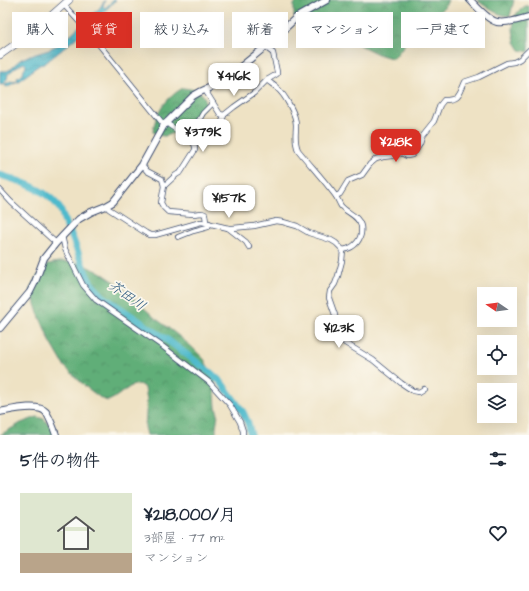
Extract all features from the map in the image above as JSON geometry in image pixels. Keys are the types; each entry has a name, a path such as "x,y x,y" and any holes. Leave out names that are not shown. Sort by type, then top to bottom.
{"main road":[{"path":"0,55 34,31 67,4"}],"street":[{"path":"306,12 327,0"},
{"path":"470,0 489,18 497,22 506,22 529,17"},
{"path":"67,4 165,123 189,138 196,147 181,172 164,186"},
{"path":"288,25 296,18"},
{"path":"0,328 30,292 44,258 56,243 73,225 91,212 106,206 116,198 142,165 165,123 193,96 222,82 264,48"},
{"path":"222,122 224,115 254,93 267,80 277,74 274,53 266,48"},
{"path":"336,196 340,194 348,181 362,175 370,164 376,159 401,153 407,156 412,156 420,143 422,136 434,121 440,105 444,100 455,99 464,82 506,63 514,62 520,59 529,50"},
{"path":"267,80 284,96 295,116 295,145 298,150 336,196 341,206 358,220 360,225 360,235 358,241 349,249 343,250"},
{"path":"205,90 220,114 224,115"},
{"path":"189,138 203,113 213,103"},
{"path":"199,121 206,125"},
{"path":"142,165 147,171 162,179 164,186 161,203 168,212 206,214 208,227 193,231 178,238"},
{"path":"0,190 10,202 56,243"},
{"path":"106,206 150,235 155,235 201,222 228,228 254,226 276,221 297,226 309,233 331,240 343,250"},
{"path":"228,228 246,242 249,247"},
{"path":"62,236 65,249 83,285 96,300 162,346 209,382 230,405 240,422 243,435"},
{"path":"343,250 338,276 330,291 329,298 335,315 340,338 345,343 373,360 413,391 419,392 424,389"},
{"path":"0,412 26,408 39,408 45,412 56,435"}],"green space":[{"path":"297,0 448,0 445,7 438,12 401,12 402,48 394,58 378,54 366,48 393,48 393,12 296,12 296,18 294,16 294,5"},
{"path":"477,0 514,0 510,16 506,16 497,13"},
{"path":"525,6 529,6 529,52 520,50 515,42 513,30 514,18"},
{"path":"183,88 192,89 203,95 205,99 204,108 179,129 169,135 162,136 154,133 154,125 159,112 172,96"},
{"path":"71,262 100,272 118,284 155,318 192,347 204,359 214,379 218,414 216,435 147,435 145,427 147,400 145,388 139,384 131,386 108,401 102,399 86,387 65,367 50,341 30,289 35,279 48,264"},
{"path":"37,417 44,419 54,430 56,435 0,435 21,423"}],"water":[{"path":"105,0 103,6 105,8 116,0 103,12 95,12"},
{"path":"76,29 76,38 68,45 68,37"},
{"path":"51,48 64,48 17,82 7,87 5,86 5,84 11,81 13,82 18,80 17,78 22,75 26,65 24,63 16,67 8,74 7,79 3,84 0,84 0,71 7,71 11,69 20,60 30,55 49,50"}],"waterway":[{"name":"芥田川","path":"0,175 33,187 41,191 55,202 62,212 65,223 89,280 94,287 105,298 170,342 221,382 243,412 251,435"}]}
